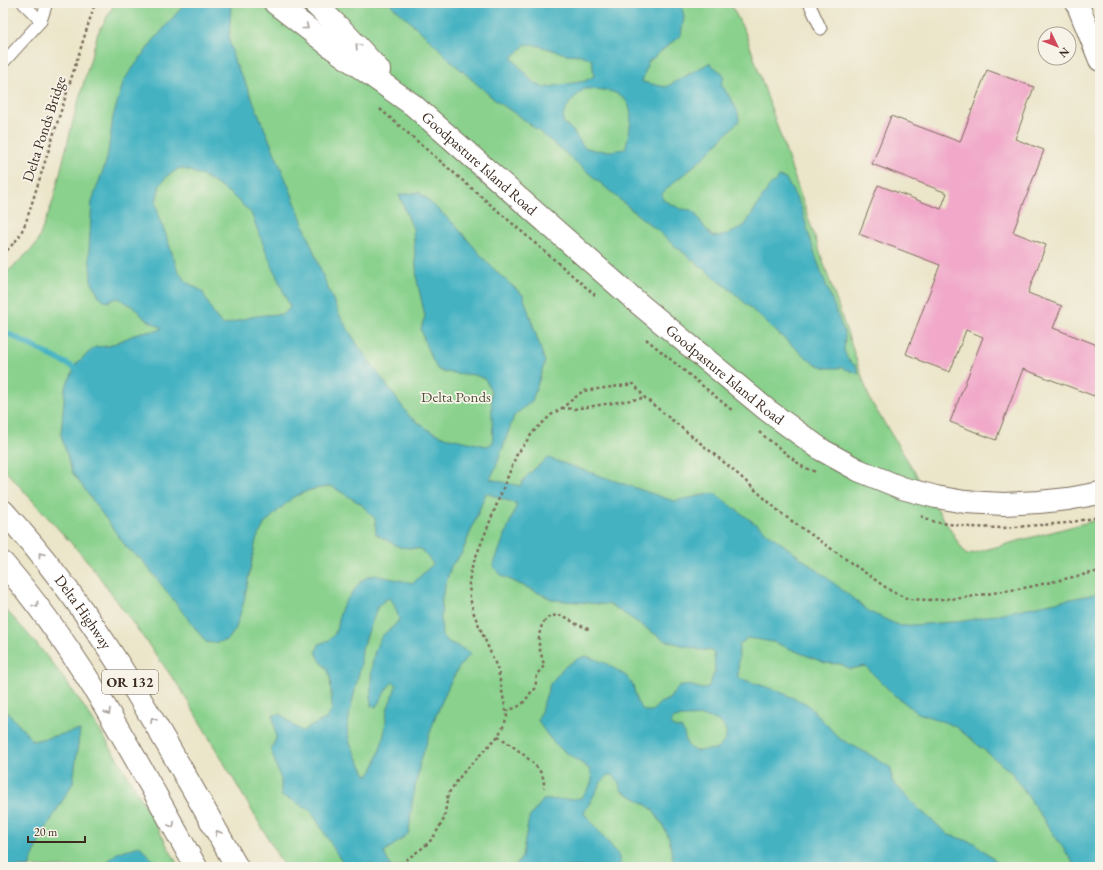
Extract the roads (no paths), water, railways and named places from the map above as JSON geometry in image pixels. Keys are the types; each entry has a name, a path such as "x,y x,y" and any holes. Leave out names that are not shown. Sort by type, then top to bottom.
{"main road":[{"name":"Goodpasture Island Road","path":"276,3 334,49 413,105"},
{"name":"Goodpasture Island Road","path":"314,3 346,34 413,105 637,302 767,410 822,450 858,470 902,488 936,498 1004,504 1068,499 1100,493"},
{"path":"1077,3 1100,60"},
{"name":"Delta Highway","path":"3,511 35,548 72,595 113,653 145,705 237,867"},
{"name":"OR 132","path":"3,563 53,627 85,673 196,867"}],"lane":[{"path":"23,3 42,21"},
{"path":"3,63 42,21 47,3"},
{"path":"809,3 821,29"}],"water":[{"path":"189,3 228,3 231,6 229,39 235,63 245,82 291,192 340,316 359,347 410,417 429,430 445,437 487,446 493,443 491,391 485,379 475,375 443,372 437,369 426,346 421,329 425,316 417,280 413,229 399,195 419,192 454,224 501,276 523,295 545,362 532,401 514,416 496,467 490,479 520,486 529,474 548,458 674,501 714,493 816,569 870,612 900,626 964,621 1100,593 1100,867 1076,867 1012,773 955,726 918,713 893,694 865,666 850,669 841,664 825,663 773,642 747,638 739,645 738,678 776,690 807,704 840,739 891,768 892,781 919,809 949,835 975,843 1003,867 674,867 669,838 652,809 622,791 616,778 609,775 602,781 584,813 618,854 621,867 515,867 522,857 529,818 543,800 581,798 592,780 592,776 587,767 553,742 538,720 550,684 563,668 577,659 586,656 606,663 626,676 633,685 637,702 644,711 652,711 660,703 669,699 678,687 689,685 703,689 709,686 715,671 714,653 709,650 700,650 664,640 611,605 554,600 502,576 493,566 517,504 486,493 462,553 451,566 442,597 442,636 447,641 471,653 459,667 449,685 435,718 420,763 412,803 409,833 384,853 391,867 374,867 371,863 366,867 347,867 340,859 311,811 290,799 281,796 281,780 271,750 276,738 273,715 281,714 302,731 327,718 332,709 330,676 316,652 319,644 329,640 334,635 343,605 360,582 367,577 374,575 413,583 433,564 421,549 399,547 376,534 375,519 361,504 331,486 310,490 293,497 265,523 256,540 244,601 236,628 228,640 213,643 206,642 143,561 127,548 72,472 61,435 65,388 77,363 95,347 109,346 141,332 157,331 162,328 144,318 135,308 118,298 107,302 99,296 91,281 89,250 92,201 107,159 113,117 124,80 153,41 183,6","holes":["180,168 209,179 232,195 251,213 290,307 284,314 251,317 223,325 215,316 202,291 188,283 178,271 159,218 156,202 160,185 167,176","390,598 394,604 399,619 382,636 376,647 371,672 371,706 376,707 388,687 393,682 396,684 387,710 383,740 379,753 372,771 369,775 366,775 350,743 347,729 361,664 362,649 378,606","701,716 717,720 725,728 725,739 721,746 716,749 695,751 686,742 681,728 676,728 671,725 672,719 679,717"]},
{"path":"389,3 681,3 684,17 681,35 648,62 642,82 666,87 709,63 723,75 724,77 721,84 735,107 739,116 739,121 701,160 662,194 663,200 681,209 691,210 695,213 712,236 719,237 735,231 745,225 768,188 779,177 786,179 801,207 815,255 845,335 844,350 848,360 856,366 859,374 843,368 827,368 815,364 808,359 733,292 670,242 564,152 526,121 495,100 453,63","holes":["526,44 540,46 565,54 581,55 592,60 594,76 585,81 543,88 531,80 512,58","584,89 613,92 622,96 627,103 630,111 631,122 625,149 610,151 594,150 584,147 572,130 563,122 563,117 567,108 573,99"]},
{"path":"3,707 33,741 80,730 73,783 41,837 29,867 3,867"},
{"path":"140,846 159,867 102,867 118,852"}],"waterway":[{"path":"3,331 75,368"}],"park label":[{"name":"Delta Ponds","path":"456,397"}]}
